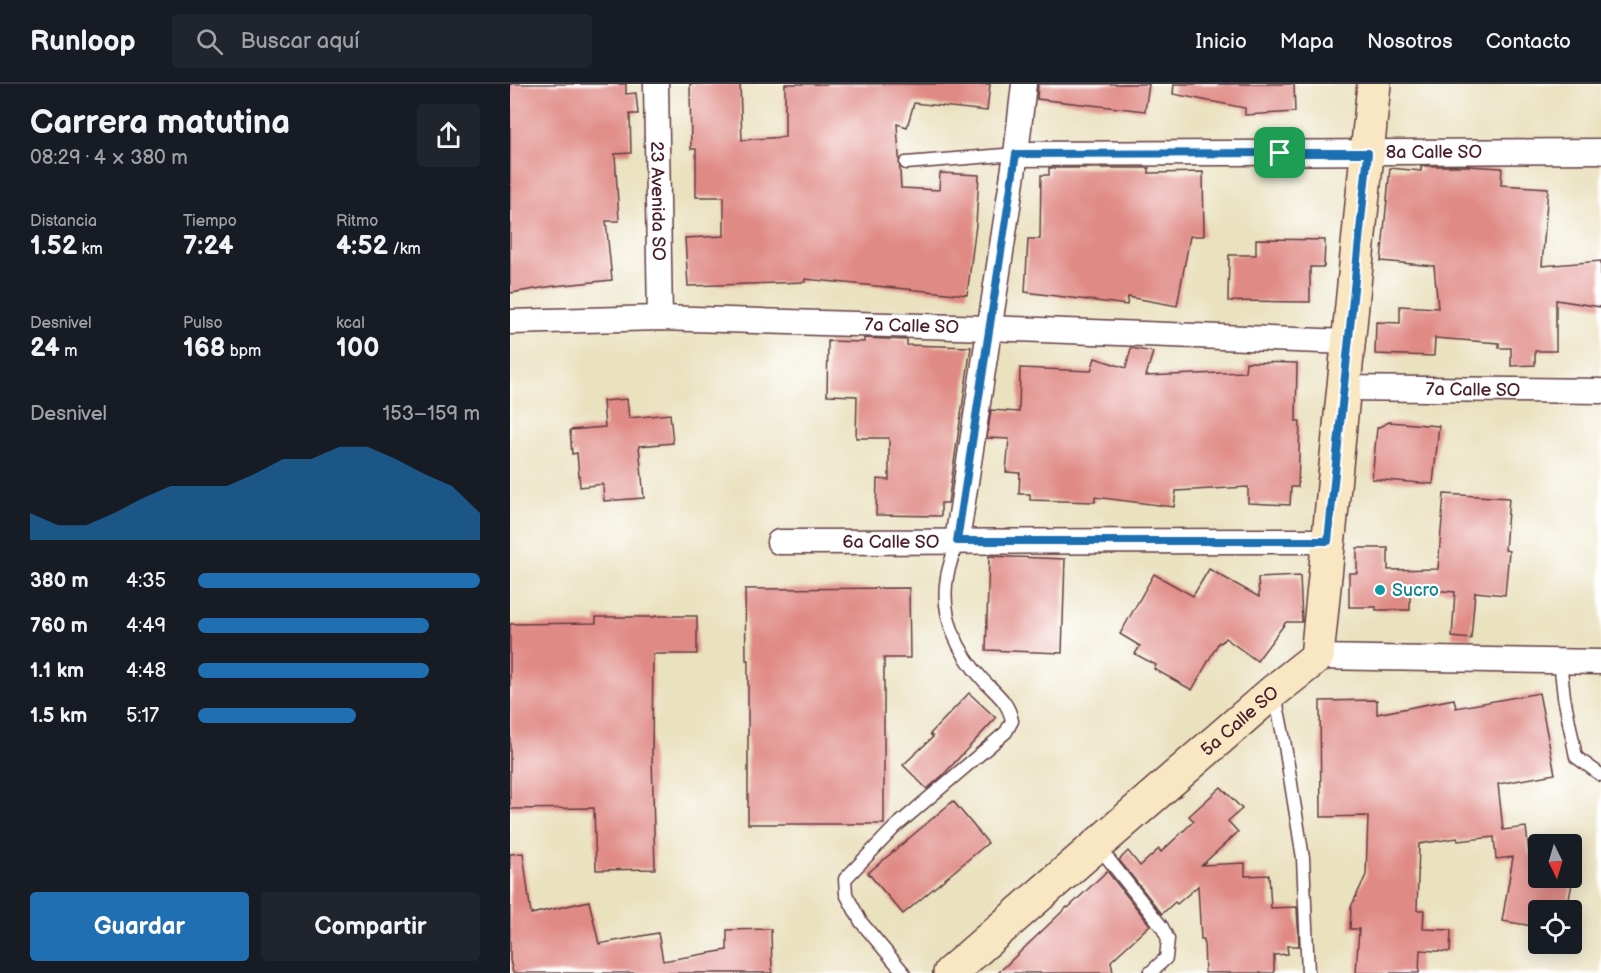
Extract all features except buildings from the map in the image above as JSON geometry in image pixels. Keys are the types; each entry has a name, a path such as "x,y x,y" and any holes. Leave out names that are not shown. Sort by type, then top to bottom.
{"street":[{"name":"23 Avenida SO","path":"656,84 660,318"},
{"path":"957,541 1016,154 1024,84"},
{"path":"1374,84 1317,657 1601,662"},
{"name":"8a Calle SO","path":"1016,154 1601,151"},
{"name":"7a Calle SO","path":"510,322 660,318 1348,342"},
{"name":"7a Calle SO","path":"1344,388 1601,391"},
{"name":"6a Calle SO","path":"778,542 1328,541"},
{"name":"5a Calle SO","path":"950,973 1274,691 1317,657"}],"lane":[{"path":"906,163 1016,154"},
{"path":"904,973 861,922 846,894 845,879 895,827 1006,732 1012,721 1010,709 971,667 951,632 947,616 946,578 957,541"},
{"path":"1560,661 1564,697 1576,757 1601,775"},
{"path":"1274,691 1303,858 1308,973"},
{"path":"1097,845 1162,927 1168,939 1166,958 1150,973"}],"place":[{"name":"Sucro","path":"1380,590"}],"route":[{"path":"1280,153 1368,153 1328,541 957,541 1016,154 1280,153"}]}
